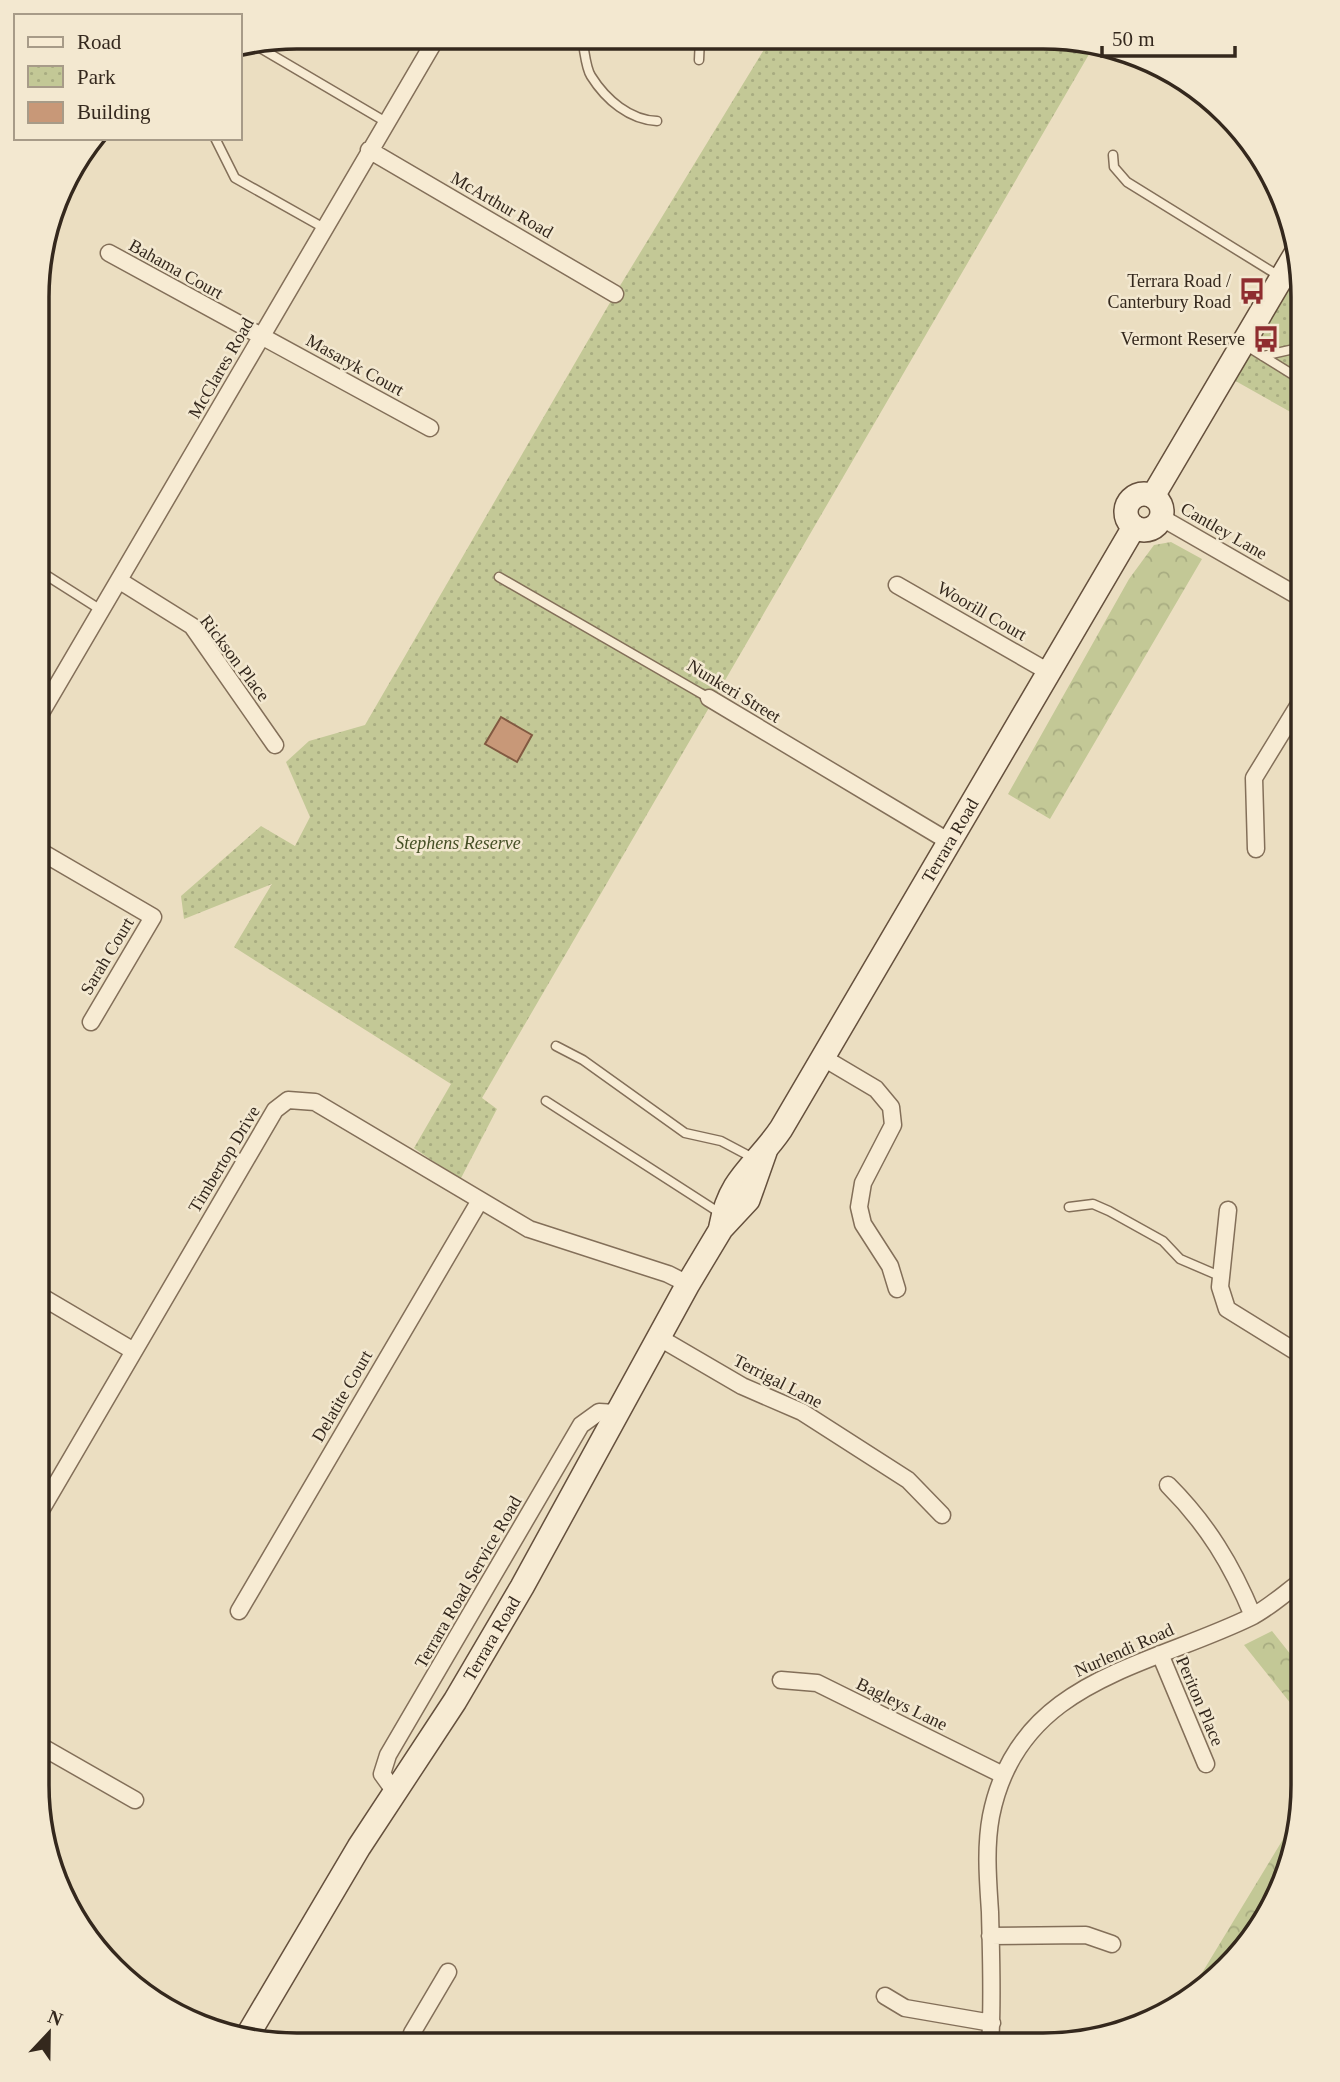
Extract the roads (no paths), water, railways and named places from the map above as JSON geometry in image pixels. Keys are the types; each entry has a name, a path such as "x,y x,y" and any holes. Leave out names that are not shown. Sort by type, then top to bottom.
{"main road":[{"path":"1153,496 1289,266"},
{"path":"1139,494 1153,496 1160,503 1162,518 1150,529 1133,527 1126,517 1129,500 1139,494"},
{"name":"Terrara Road","path":"252,2029 522,1587 688,1284 725,1222 748,1200 761,1158 1133,527"}],"street":[{"name":"McClares Road","path":"49,700 429,50"},
{"name":"McArthur Road","path":"369,150 615,294"},
{"name":"Bahama Court","path":"109,253 260,338"},
{"name":"Masaryk Court","path":"260,338 430,428"},
{"name":"Cantley Lane","path":"1162,518 1291,592"},
{"name":"Rickson Place","path":"120,581 192,626 275,746"},
{"name":"Woorill Court","path":"897,585 1048,671"},
{"name":"Nunkeri Street","path":"709,698 947,841"},
{"path":"1256,849 1254,778 1291,718"},
{"name":"Sarah Court","path":"49,856 153,916 91,1022"},
{"path":"822,1057 876,1089 891,1107 893,1125 863,1182 859,1207 863,1224 890,1266 897,1289"},
{"name":"Timbertop Drive","path":"49,1496 132,1350 275,1110 288,1100 315,1102 479,1202 529,1229 668,1274 688,1284"},
{"name":"Delatite Court","path":"239,1611 479,1202"},
{"path":"1228,1210 1220,1287 1227,1309 1291,1349"},
{"path":"49,1301 132,1350"},
{"name":"Terrigal Lane","path":"658,1337 742,1386 802,1412 908,1480 942,1515"},
{"path":"1168,1485 1195,1513 1220,1546 1253,1616"},
{"name":"Nurlendi Road","path":"991,2033 987,1855 991,1817 1003,1775 1018,1747 1060,1703 1087,1685 1253,1616 1291,1589"},
{"name":"Periton Place","path":"1160,1654 1206,1764"},
{"name":"Bagleys Lane","path":"780,1680 817,1683 1003,1775"},
{"path":"49,1751 135,1800"},
{"path":"990,1936 1086,1936 1112,1944"},
{"path":"412,2033 449,1972"},
{"path":"885,1996 905,2008 992,2023"}],"lane":[{"path":"699,49 699,60"},
{"path":"584,50 590,75 616,104 639,120 657,121"},
{"path":"265,51 386,122"},
{"path":"216,140 235,178 324,229"},
{"path":"1113,155 1114,167 1127,182 1282,278"},
{"path":"1243,344 1291,374"},
{"path":"1263,356 1291,350"},
{"path":"49,577 102,611"},
{"name":"Nunkeri Street","path":"499,577 709,698"},
{"path":"556,1046 583,1060 685,1133 721,1141 761,1158"},
{"path":"546,1101 725,1222"},
{"path":"1069,1207 1093,1204 1110,1211 1163,1241 1180,1259 1222,1277"}],"place":[{"name":"Terrara Road / Canterbury Road","path":"1252,291"},
{"name":"Vermont Reserve","path":"1266,339"}],"park label":[{"name":"Stephens Reserve","path":"458,843"}]}
